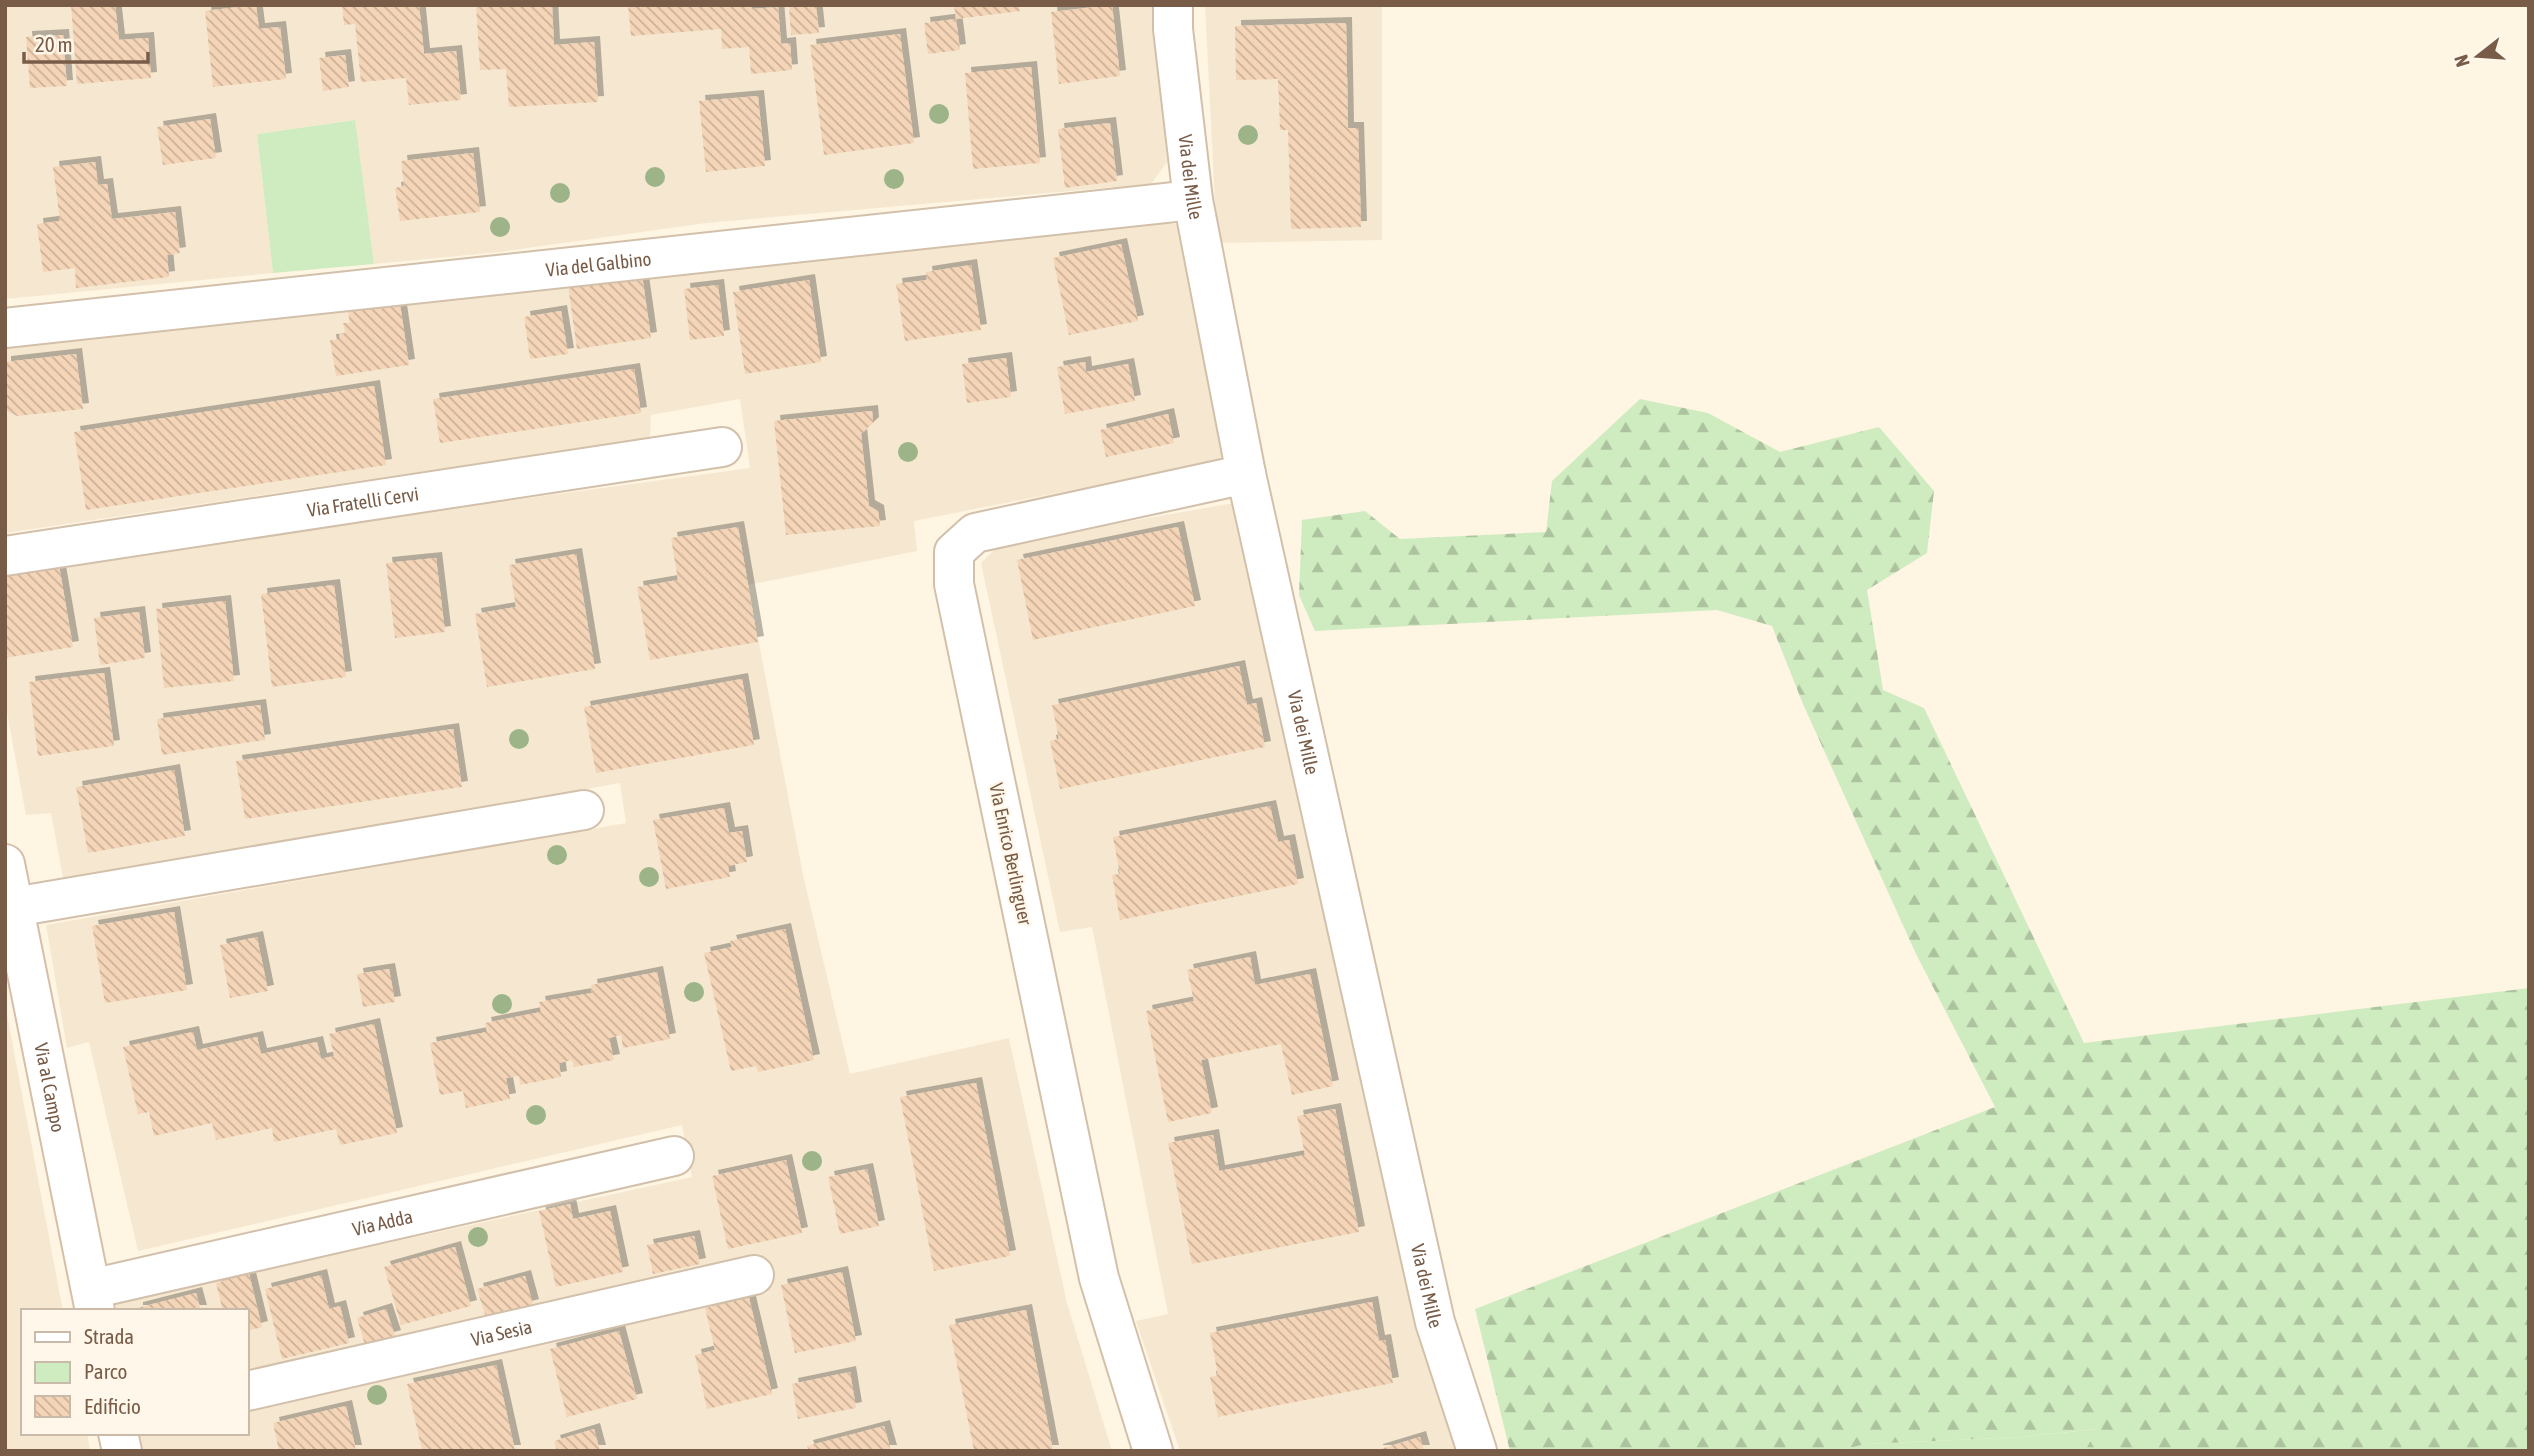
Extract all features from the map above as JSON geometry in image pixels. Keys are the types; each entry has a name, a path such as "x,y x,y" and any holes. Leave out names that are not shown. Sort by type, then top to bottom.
{"street":[{"name":"Via dei Mille","path":"1173,5 1193,200 1246,474 1435,1322 1477,1451"},
{"name":"Via del Galbino","path":"5,328 1193,200"},
{"name":"Via Fratelli Cervi","path":"5,556 722,447"},
{"name":"Via Enrico Berlinguer","path":"1153,1451 1099,1278 954,584 954,552 975,533 1246,474"},
{"path":"14,907 584,810"},
{"name":"Via al Campo","path":"5,863 93,1300"},
{"name":"Via Adda","path":"93,1300 674,1156"},
{"name":"Via Sesia","path":"248,1391 754,1275"}],"shaded area":[{"path":"5,5 1153,5 1167,162 1151,184 706,223 500,252 374,264 354,120 257,134 273,273 5,299"},
{"path":"1205,5 1382,5 1382,240 1217,243"},
{"path":"1162,221 1181,226 1229,459 914,521 917,551 748,585 803,875 850,1074 1009,1038 1067,1303 1112,1451 140,1451 136,1435 248,1435 248,1407 771,1283 761,1254 248,1375 248,1309 117,1309 115,1302 692,1177 682,1125 138,1251 89,1042 67,1048 46,925 626,823 620,783 64,883 51,813 26,815 5,702 5,569 750,468 740,399 651,415 650,438 5,533 5,344"},
{"path":"1234,503 1432,1378 1459,1451 1180,1451 1136,1321 1168,1314 1092,927 1060,932 981,563 1000,544"},
{"path":"5,1004 63,1309 21,1309 21,1435 87,1435 90,1451 5,1451"}],"green space":[{"path":"355,120 374,264 273,273 257,134"},
{"path":"1640,399 1708,413 1780,452 1879,427 1934,491 1927,553 1867,590 1883,690 1924,708 2084,1043 2529,988 2529,1451 2085,1451 2097,1429 2021,1437 1866,1444 1837,1451 1510,1451 1475,1309 1995,1107 1916,954 1803,704 1772,626 1717,610 1315,631 1299,595 1302,520 1365,511 1400,539 1546,532 1552,481"},
{"path":"2098,1429 2085,1451 1837,1451 1866,1444 2021,1437"}],"building":[{"path":"71,5 115,5 119,40 148,38 151,78 77,84"},
{"path":"256,5 259,29 280,27 286,79 213,87 205,11"},
{"path":"342,5 419,5 424,54 456,51 461,100 409,105 406,78 361,82 355,24 344,25"},
{"path":"476,5 552,5 554,45 594,42 598,102 509,107 506,69 480,70"},
{"path":"628,5 751,5 752,9 778,7 781,44 790,43 792,70 751,74 749,47 722,49 721,29 631,36"},
{"path":"789,5 816,5 819,33 791,35"},
{"path":"954,5 1019,5 1020,11 956,19"},
{"path":"1112,5 1120,76 1059,84 1051,12"},
{"path":"956,19 960,50 928,54 924,23"},
{"path":"1346,23 1348,128 1358,128 1361,227 1291,229 1288,130 1280,130 1278,79 1236,80 1235,26"},
{"path":"900,34 914,143 824,155 810,45"},
{"path":"63,35 67,86 30,88 26,37"},
{"path":"345,55 349,87 323,91 319,58"},
{"path":"1031,67 1040,163 973,169 965,73"},
{"path":"758,96 765,166 706,172 699,101"},
{"path":"210,119 216,158 163,165 157,127"},
{"path":"1110,123 1117,181 1065,188 1058,129"},
{"path":"473,153 480,212 400,221 395,188 404,186 401,161"},
{"path":"95,162 98,185 107,184 112,219 175,212 180,253 167,255 169,277 76,288 75,268 43,272 37,224 60,221 53,167"},
{"path":"1121,244 1138,321 1069,335 1053,258"},
{"path":"971,265 981,330 905,341 896,284 927,280 926,272"},
{"path":"642,275 651,338 577,349 568,285"},
{"path":"809,280 821,362 745,374 733,292"},
{"path":"718,285 724,336 690,340 684,289"},
{"path":"399,297 409,365 336,376 330,340 340,339 339,334 345,333 343,323 350,323 347,306"},
{"path":"561,311 568,354 530,359 524,317"},
{"path":"76,354 83,409 17,416 5,410 5,362"},
{"path":"1006,358 1011,397 967,403 962,364"},
{"path":"1085,362 1086,372 1128,364 1135,401 1065,414 1057,367"},
{"path":"634,369 641,413 440,443 433,399"},
{"path":"374,386 386,465 86,510 74,432"},
{"path":"872,411 873,423 861,434 869,506 878,511 880,526 786,535 774,421"},
{"path":"1168,414 1174,443 1106,457 1100,430"},
{"path":"738,527 758,642 650,660 637,587 678,580 671,538"},
{"path":"1178,527 1195,606 1033,640 1017,560"},
{"path":"576,554 595,669 487,687 475,614 516,607 509,565"},
{"path":"436,558 445,632 395,638 386,563"},
{"path":"58,560 73,647 5,658 5,569"},
{"path":"334,585 346,677 272,687 261,594"},
{"path":"225,601 234,681 164,688 156,609"},
{"path":"139,612 145,658 100,665 94,618"},
{"path":"1239,666 1247,705 1256,703 1265,747 1060,789 1050,741 1059,739 1052,705"},
{"path":"104,673 114,746 38,756 29,682"},
{"path":"742,679 754,745 596,773 584,707"},
{"path":"260,705 265,740 162,755 157,719"},
{"path":"453,729 462,787 245,819 236,761"},
{"path":"174,770 185,836 88,853 76,787"},
{"path":"1270,806 1278,842 1289,840 1298,884 1120,920 1112,875 1120,874 1113,837"},
{"path":"724,808 729,833 742,831 747,862 728,866 730,877 666,889 653,820"},
{"path":"174,912 187,990 105,1003 92,926"},
{"path":"785,929 814,1060 758,1072 756,1066 731,1071 704,953 732,947 730,941"},
{"path":"257,937 268,991 230,998 220,945"},
{"path":"1250,957 1255,985 1310,974 1333,1086 1292,1095 1281,1044 1201,1060 1212,1113 1168,1122 1146,1011 1194,1001 1187,970"},
{"path":"389,969 395,1002 363,1007 357,974"},
{"path":"657,972 670,1039 623,1048 621,1035 609,1038 614,1060 574,1067 572,1060 559,1063 561,1077 520,1085 519,1076 506,1078 510,1099 466,1108 463,1091 440,1095 430,1043 487,1032 485,1023 541,1012 539,1002 592,993 591,985"},
{"path":"374,1024 397,1133 340,1145 336,1129 274,1142 272,1128 216,1140 212,1123 154,1136 149,1112 138,1114 123,1047 193,1032 197,1050 257,1037 261,1054 317,1042 321,1059 334,1056 329,1034"},
{"path":"976,1083 1010,1256 934,1271 900,1097"},
{"path":"1335,1109 1359,1232 1192,1264 1168,1143 1213,1135 1219,1171 1305,1155 1297,1116"},
{"path":"786,1160 802,1233 728,1249 712,1176"},
{"path":"867,1169 879,1226 840,1234 828,1177"},
{"path":"570,1204 573,1219 610,1211 623,1272 556,1287 539,1211"},
{"path":"694,1236 700,1264 653,1274 647,1245"},
{"path":"455,1247 471,1306 401,1325 384,1267"},
{"path":"842,1272 856,1341 795,1353 781,1285"},
{"path":"249,1274 262,1327 248,1331 248,1309 222,1309 216,1283"},
{"path":"321,1275 329,1309 340,1306 349,1343 282,1359 265,1289"},
{"path":"525,1276 533,1305 486,1318 477,1289"},
{"path":"196,1293 200,1309 137,1309"},
{"path":"749,1298 772,1394 707,1409 695,1355 715,1350 705,1308"},
{"path":"1372,1302 1379,1341 1385,1340 1393,1383 1218,1417 1210,1377 1218,1375 1210,1333"},
{"path":"386,1309 395,1336 365,1345 357,1318"},
{"path":"1026,1310 1053,1451 974,1451 949,1325"},
{"path":"619,1331 637,1399 567,1417 550,1349"},
{"path":"496,1365 515,1451 422,1451 407,1384"},
{"path":"850,1372 856,1408 798,1419 792,1384"},
{"path":"346,1406 356,1451 279,1451 273,1423"},
{"path":"884,1426 891,1451 809,1451 807,1446"},
{"path":"594,1429 600,1451 557,1451 554,1441"},
{"path":"1420,1437 1424,1451 1377,1451 1377,1450"}]}
